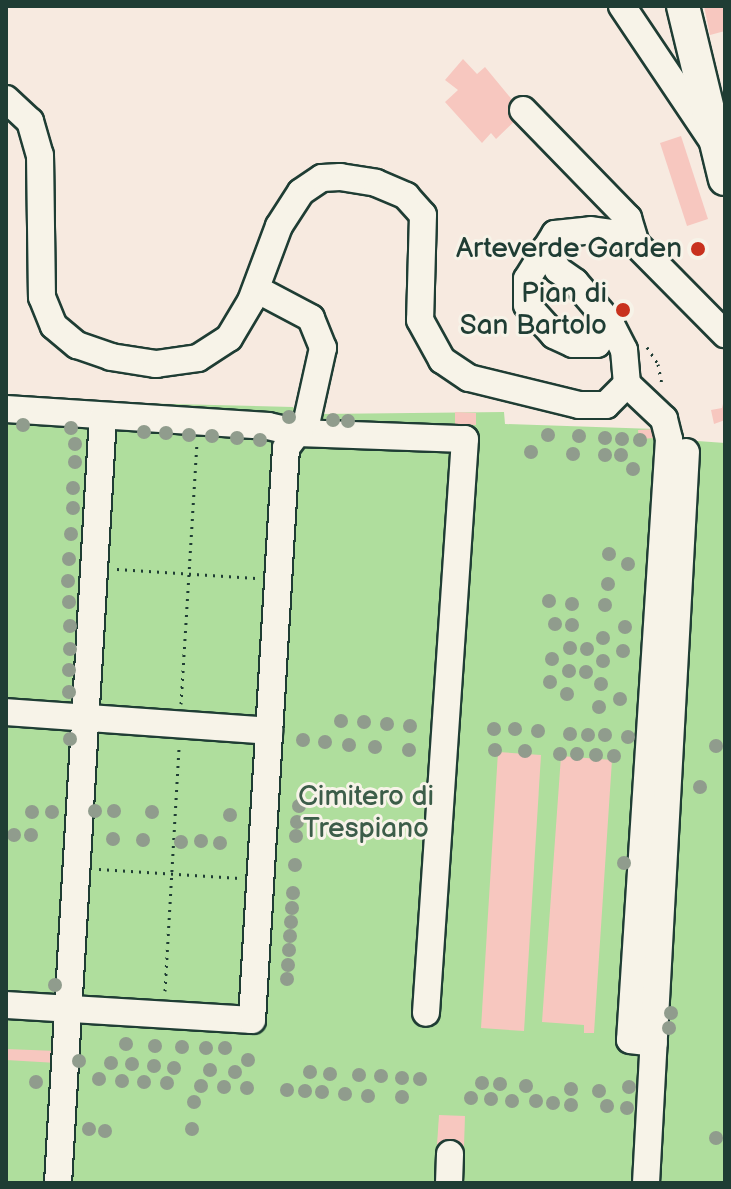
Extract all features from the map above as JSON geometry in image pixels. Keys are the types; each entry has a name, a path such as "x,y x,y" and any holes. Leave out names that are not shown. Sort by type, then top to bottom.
{"main road":[{"path":"683,6 716,109 725,179"}],"street":[{"path":"622,6 716,109"},
{"path":"6,99 30,121 40,155 42,297 54,326 77,345 156,364 198,358 229,338 256,289 279,226 301,192 322,178 376,183 406,196 423,215 420,320 442,360 469,378 579,405 606,405 627,384"},
{"path":"523,110 628,218 636,244"},
{"path":"611,324 597,344 573,344 536,319 527,305 527,279 555,234 591,230 613,233 636,244 725,334"},
{"path":"546,248 558,270 575,282 611,324 624,350 627,384 664,419 669,439 630,1040 654,1043"},
{"path":"6,1005 252,1020 286,448 307,420 319,379 323,348 311,318 256,289"},
{"path":"6,409 198,422 298,433 465,439 426,1013"},
{"path":"58,1183 103,416"},
{"path":"646,1183 686,452"},
{"path":"6,712 269,731"},
{"path":"449,1183 450,1154"}],"path":[{"path":"644,342 658,364 664,393 653,406"},
{"path":"164,1015 198,422"},
{"path":"94,567 279,580"},
{"path":"76,868 260,879"}],"green space":[{"name":"Cimitero di Trespiano","path":"6,400 293,407 302,419 320,414 504,412 505,424 655,429 656,438 725,443 725,1183 6,1183"}],"building":[{"path":"704,6 725,6 725,31 710,35"},
{"path":"463,59 477,74 485,67 523,113 496,139 491,133 482,143 445,102 458,90 445,80"},
{"path":"681,136 708,219 687,226 660,143"},
{"path":"725,395 725,420 714,424 711,410 722,408"},
{"path":"455,412 476,413 476,425 455,424"},
{"path":"655,429 655,438 639,439 638,430"},
{"path":"498,752 541,755 524,1031 481,1028"},
{"path":"561,756 612,760 594,1033 584,1033 584,1025 542,1022"},
{"path":"6,1049 57,1051 57,1063 6,1060"},
{"path":"439,1115 465,1116 464,1146 437,1145"}],"place":[{"name":"Arteverde Garden","path":"698,249"},
{"name":"Pian di San Bartolo","path":"623,310"}]}
